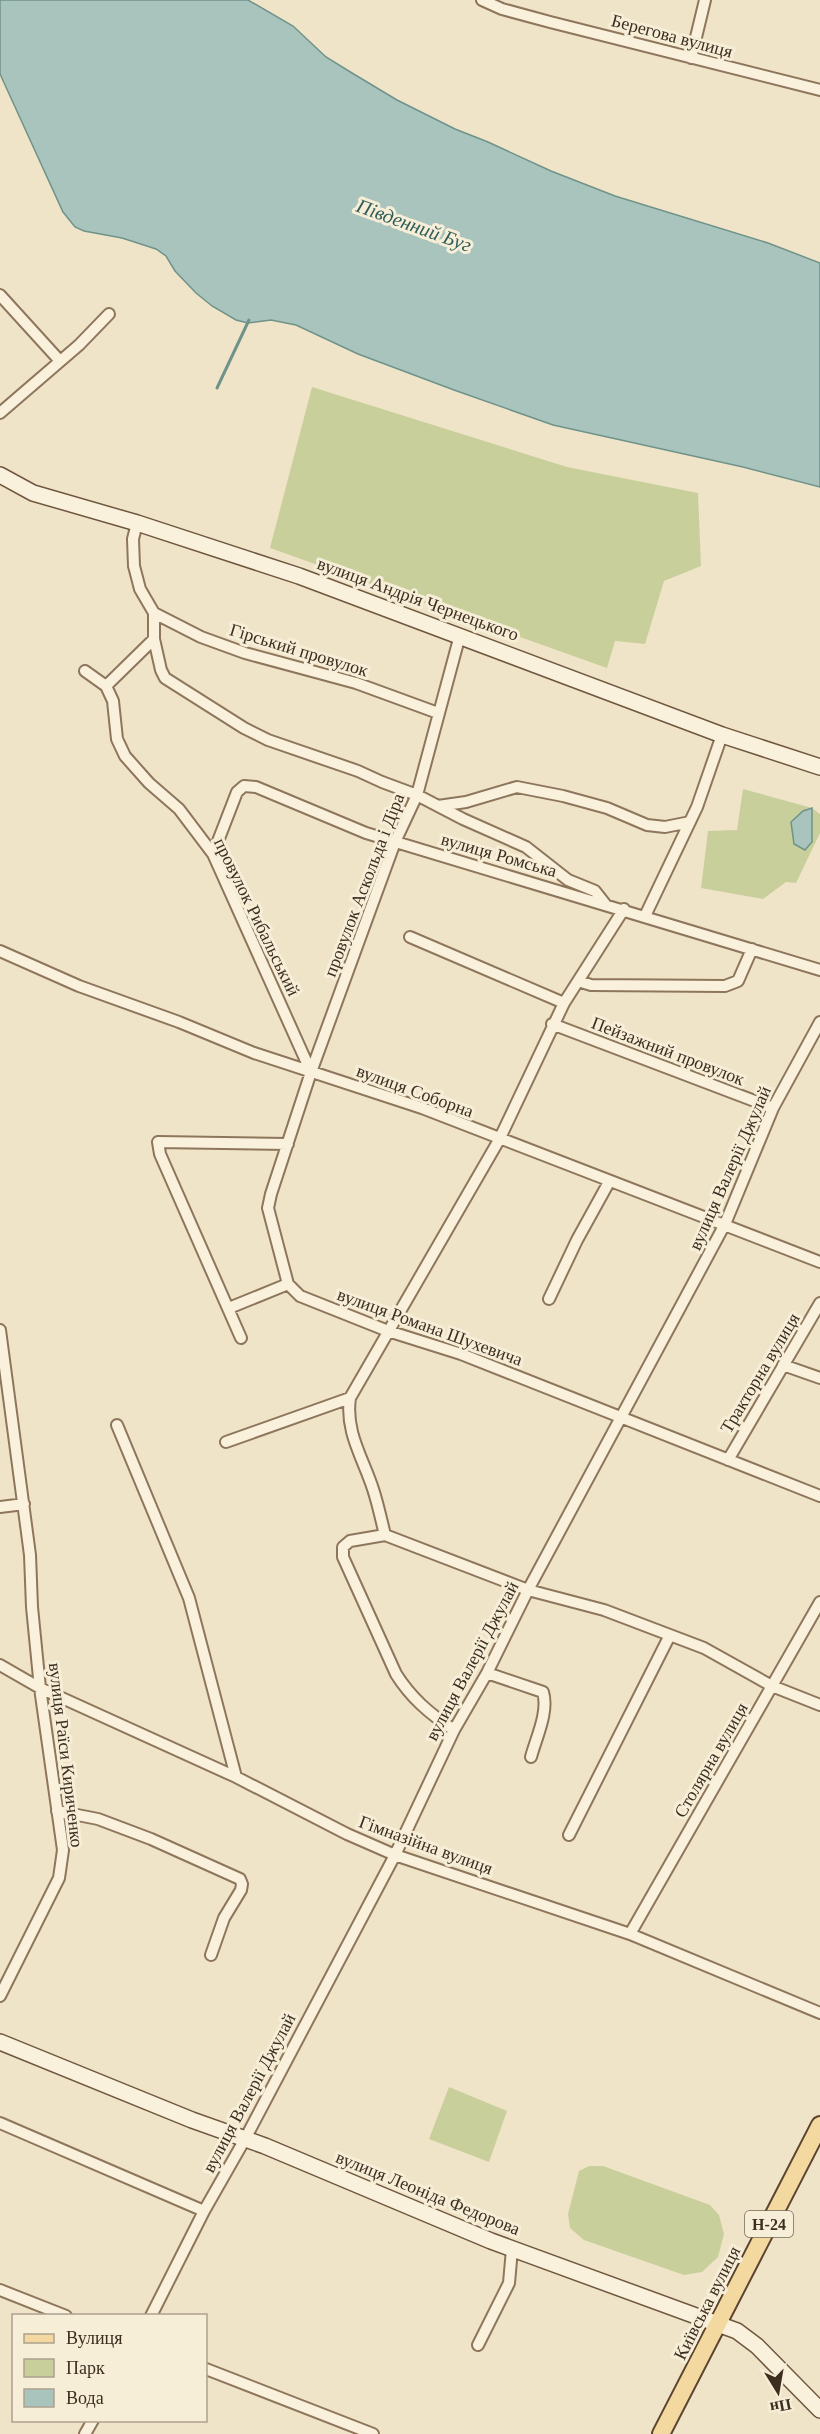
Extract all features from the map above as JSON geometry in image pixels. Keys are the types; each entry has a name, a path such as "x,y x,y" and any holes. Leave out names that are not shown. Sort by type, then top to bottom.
{"main road":[{"name":"Київська вулиця","path":"661,2434 692,2378 717,2324 820,2125"}],"street":[{"name":"Берегова вулиця","path":"482,0 512,12 758,76 804,84 820,90"},
{"path":"691,58 705,0"},
{"path":"0,295 60,361"},
{"path":"0,413 79,345 109,314"},
{"name":"вулиця Андрія Чернецького","path":"0,475 33,493 137,523 299,576 722,735 820,768"},
{"path":"137,523 133,539 134,566 140,589 154,613 154,639 160,670 165,678 244,728 268,740 325,759 417,795 463,819 526,847 568,880 595,891 607,906"},
{"name":"Гірський провулок","path":"154,613 201,637 245,652 356,683 438,713"},
{"name":"провулок Аскольда і Діра","path":"288,1144 311,1072 395,842 417,795 460,635"},
{"path":"85,671 106,686 154,639"},
{"name":"провулок Рибальський","path":"106,686 113,701 117,739 125,756 149,783 179,809 213,854 311,1072"},
{"path":"645,916 690,822 722,735"},
{"name":"вулиця Ромська","path":"213,854 237,792 244,786 256,787 366,833 820,970"},
{"path":"438,806 466,802 517,787 607,808 647,825 665,827 690,822"},
{"path":"385,1534 373,1488 350,1434 348,1411 350,1398 499,1140 552,1024 624,909"},
{"path":"411,937 564,1003"},
{"path":"578,981 591,986 725,986 738,981 752,949"},
{"name":"вулиця Соборна","path":"0,951 79,986 311,1072 422,1108 499,1140 820,1262"},
{"name":"вулиця Валерії Джулай","path":"152,2314 204,2211 245,2139 395,1856 454,1730 487,1673 528,1590 725,1224 773,1108 820,1022"},
{"name":"Пейзажний провулок","path":"552,1024 773,1108"},
{"path":"229,1308 288,1284 268,1208 288,1144 158,1142 160,1154 241,1338"},
{"path":"549,1299 577,1240 609,1182"},
{"name":"вулиця Романа Шухевича","path":"288,1284 300,1296 388,1331 461,1354 820,1496"},
{"name":"Тракторна вулиця","path":"728,1460 820,1303"},
{"name":"вулиця Раїси Кириченко","path":"0,1330 30,1555 32,1607 40,1688 63,1850 59,1878 0,1996"},
{"path":"783,1365 820,1378"},
{"path":"226,1442 350,1398"},
{"path":"117,1425 189,1598 236,1777"},
{"path":"0,1507 24,1504"},
{"path":"454,1730 431,1714 408,1692 396,1674 344,1557 343,1547 350,1540 385,1534 528,1590 603,1610 704,1648 772,1686 820,1704"},
{"name":"Столярна вулиця","path":"630,1934 820,1602"},
{"path":"569,1835 670,1635"},
{"name":"Гімназійна вулиця","path":"0,1665 40,1688 236,1777 395,1856 630,1934 820,2013"},
{"path":"487,1673 543,1692 545,1698 543,1714 531,1757"},
{"path":"57,1811 98,1819 151,1839 240,1879 241,1890 224,1918 211,1954"},
{"name":"вулиця Леоніда Федорова","path":"0,2042 245,2139 512,2249 737,2331 757,2346 820,2410"},
{"path":"0,2123 204,2211"},
{"path":"478,2345 509,2283 512,2249"},
{"path":"0,2290 61,2314"},
{"path":"207,2369 372,2434"}],"green space":[{"path":"312,387 567,467 698,493 701,566 664,581 645,644 615,641 607,668 270,548"},
{"path":"743,789 812,808 820,814 820,833 796,883 786,882 763,899 701,888 708,831 737,830"},
{"path":"449,2087 507,2111 489,2162 429,2139"},
{"path":"589,2166 603,2166 710,2205 719,2215 724,2234 718,2257 702,2272 684,2275 584,2240 570,2228 568,2214 579,2171"}],"water":[{"name":"Південний Буг","path":"0,0 248,0 293,26 326,57 397,100 455,129 615,196 768,243 820,263 820,487 743,467 553,425 358,354 296,325 271,320 248,323 236,320 212,306 196,293 175,271 166,256 156,249 75,227 63,212 0,74"},
{"path":"812,808 812,842 805,850 794,844 791,822 803,811"}],"waterway":[{"path":"217,388 249,320"}]}
